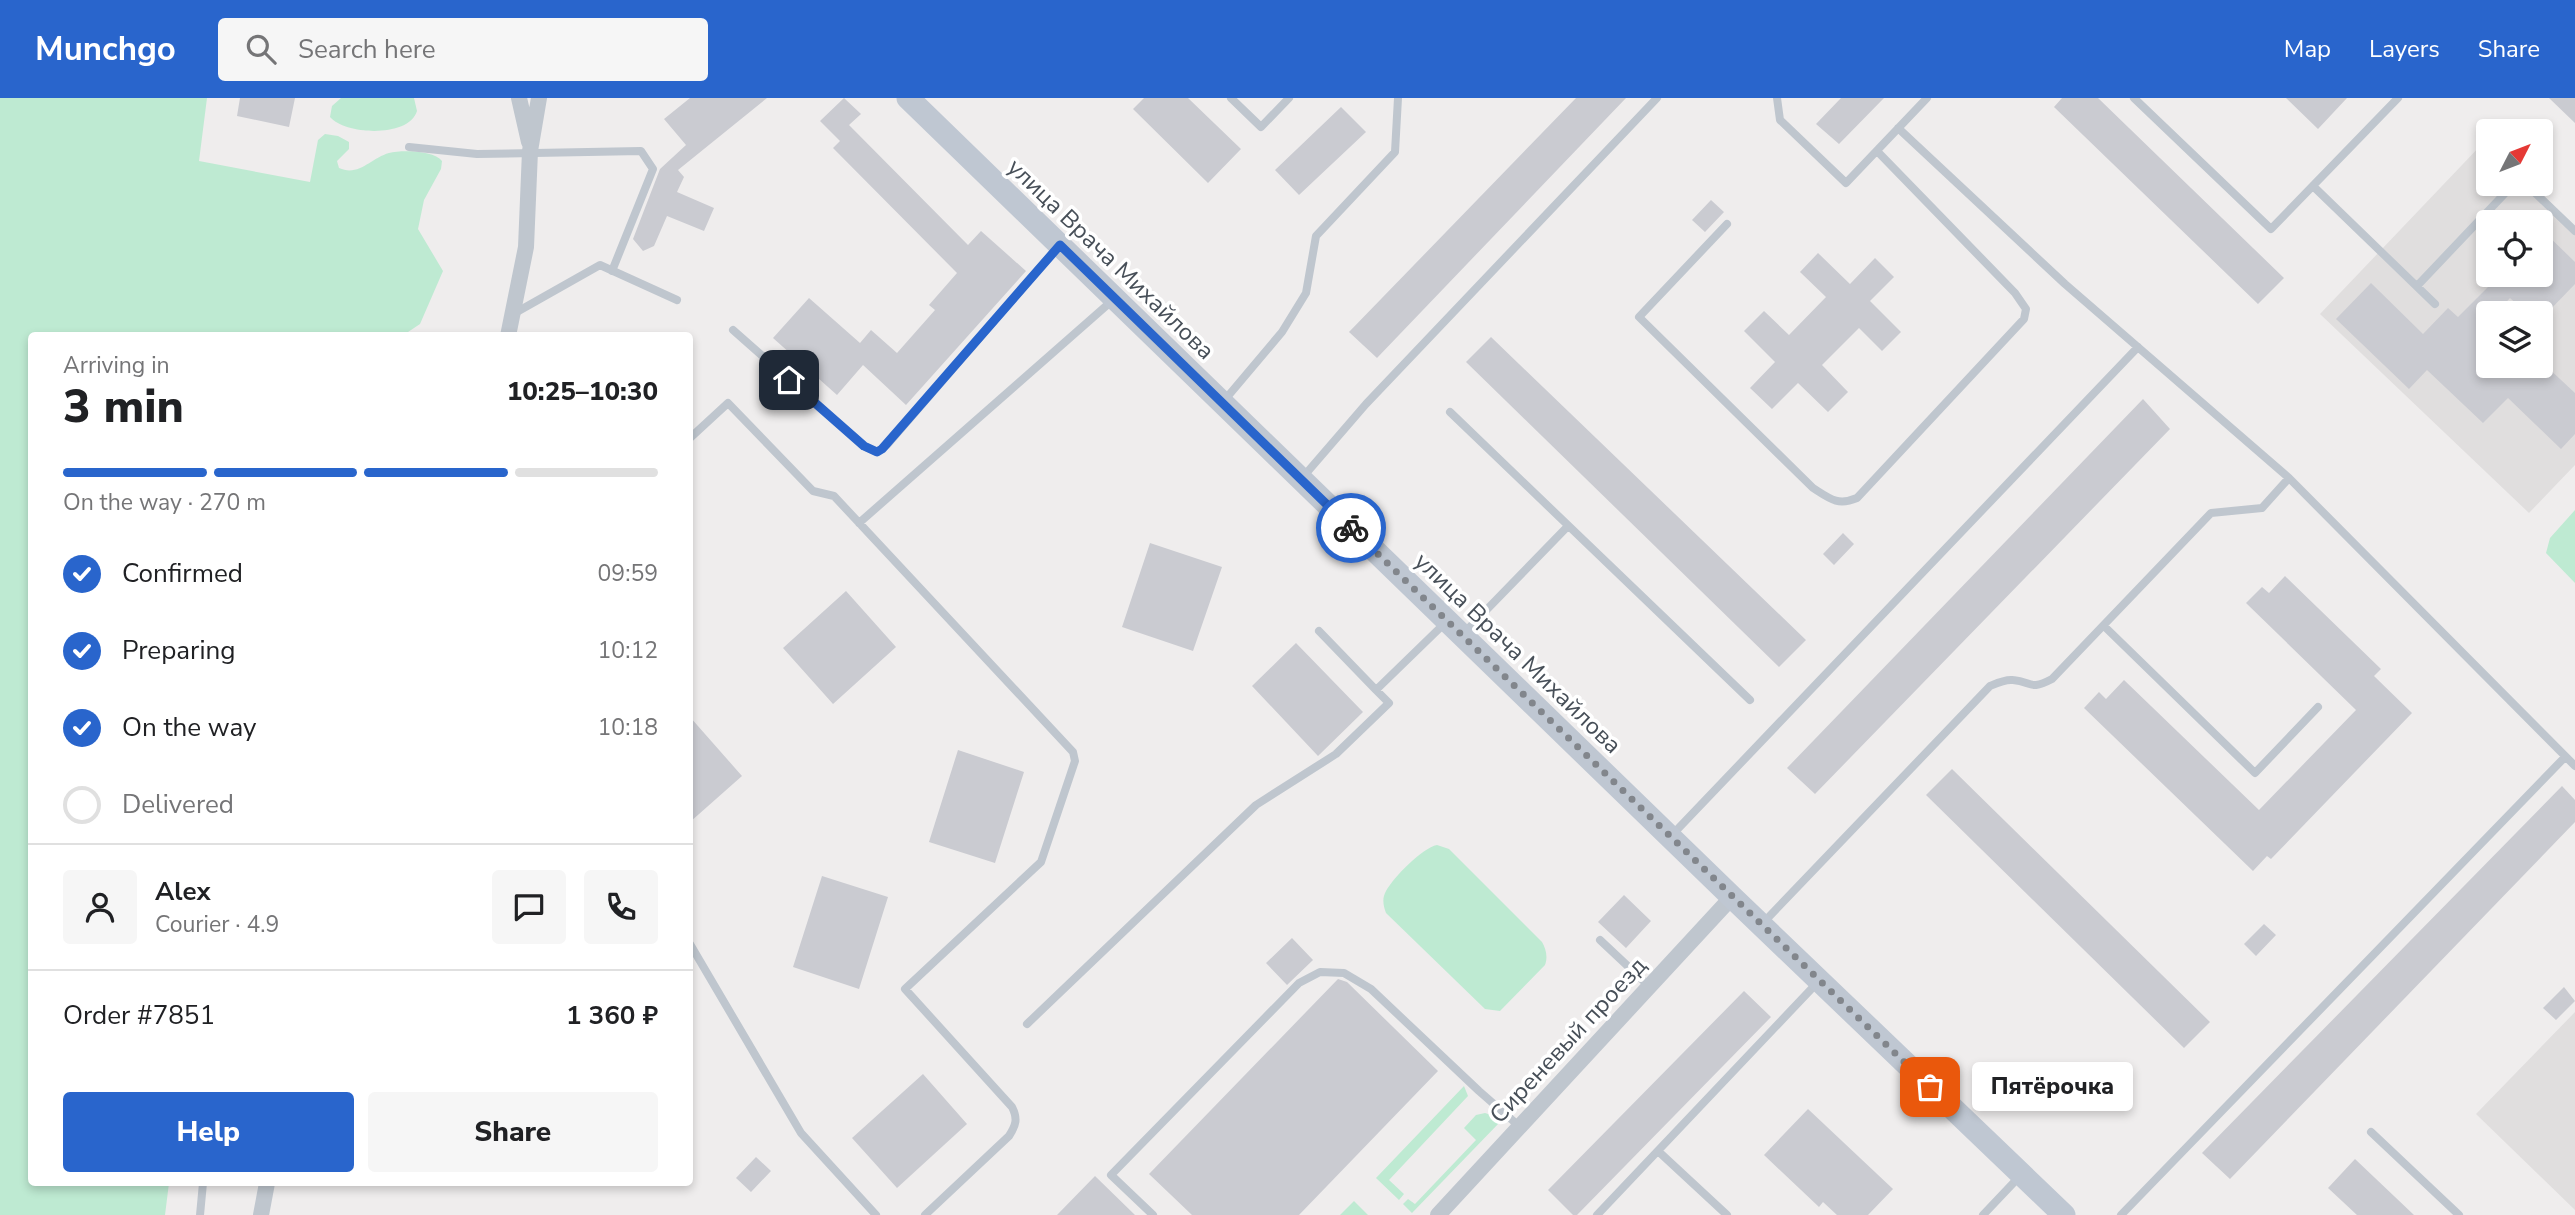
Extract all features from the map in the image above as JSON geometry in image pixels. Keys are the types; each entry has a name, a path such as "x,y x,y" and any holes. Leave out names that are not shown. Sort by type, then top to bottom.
{"main road":[{"name":"улица Врача Михайлова","path":"908,98 2064,1215"}],"street":[{"path":"519,98 530,152"},
{"path":"510,332 526,247 530,152 539,98"},
{"name":"Сиреневый проезд","path":"1438,1215 1732,897"},
{"path":"261,1215 266,1186"}],"lane":[{"path":"1231,98 1261,127 1289,98"},
{"path":"1222,403 1282,332 1306,293 1316,236 1395,152 1398,98"},
{"path":"1301,479 1366,404 1657,98"},
{"path":"1777,98 1780,120 1846,183 1927,98"},
{"path":"2134,98 2271,229 2398,98"},
{"path":"1898,128 2065,284 2289,478 2575,766"},
{"path":"409,147 477,154 641,151 653,169 612,271"},
{"path":"1727,224 1639,317 1813,488 1830,499 1844,503 1857,498 2024,319 2025,309 2015,293 1877,151"},
{"path":"2313,186 2435,304"},
{"path":"2417,286 2510,188 2530,188 2575,231"},
{"path":"733,330 864,446 877,452 887,445 1060,245"},
{"path":"515,313 600,265 677,300"},
{"path":"859,523 1115,298"},
{"path":"1670,837 2138,347"},
{"path":"693,435 728,403 813,491 834,496 1073,752 1075,761 1041,862 905,989 1012,1107 1016,1116 1009,1136 925,1215"},
{"path":"1450,412 1750,700"},
{"path":"1761,925 1990,686 2013,680 2029,686 2040,685 2052,679 2211,513 2262,508 2289,478"},
{"path":"1376,690 1454,628 1568,526"},
{"path":"2104,626 2255,773 2318,707"},
{"path":"1027,1024 1256,805 1336,754 1389,703 1319,631"},
{"path":"2121,1215 2565,757"},
{"path":"1600,940 1649,986"},
{"path":"693,949 802,1133 876,1215"},
{"path":"1153,1215 1111,1175 1299,983 1320,971 1344,973 1371,989 1519,1126"},
{"path":"1597,1215 1819,981"},
{"path":"2371,1132 2459,1215"},
{"path":"1658,1151 1727,1215"},
{"path":"1983,1215 2021,1174"},
{"path":"200,1215 203,1186"}],"shaded area":[{"path":"2476,150 2476,196 2536,196 2551,210 2476,210 2476,287 2553,287 2553,212 2575,233 2575,465 2529,513 2320,314"},
{"path":"2575,1012 2575,1210 2476,1114"}],"green space":[{"path":"0,98 207,98 199,161 310,182 318,140 325,134 338,136 349,142 349,149 337,161 339,168 346,170 359,169 383,155 394,152 409,151 438,157 442,161 441,169 424,200 418,229 443,271 420,324 408,332 28,332 28,1186 169,1186 165,1215 0,1215"},
{"path":"341,98 414,98 417,111 412,120 402,126 390,130 362,130 338,123 330,117 332,106"},
{"path":"2575,510 2575,583 2546,553 2550,538"},
{"path":"1437,845 1449,849 1545,947 1545,965 1500,1011 1485,1009 1386,913 1383,899 1390,885 1416,857"},
{"path":"1464,1086 1468,1096 1389,1180 1404,1194 1399,1200 1376,1178"},
{"path":"1485,1113 1500,1122 1412,1213 1403,1204 1408,1199 1415,1204 1476,1140 1464,1128 1476,1115"},
{"path":"1354,1201 1368,1215 1340,1215"}],"building":[{"path":"240,98 295,98 289,127 237,116"},
{"path":"690,98 767,98 678,170 684,177 677,192 714,208 704,231 667,216 654,246 643,251 633,239 660,169 686,145 664,119"},
{"path":"844,98 861,114 849,125 968,245 981,231 1026,271 906,405 863,365 837,395 773,338 809,298 860,343 871,330 897,353 935,310 929,305 957,273 833,148 840,141 820,121"},
{"path":"1144,98 1188,98 1241,149 1208,183 1133,109"},
{"path":"1576,98 1626,98 1377,358 1349,332"},
{"path":"1841,98 1884,98 1839,144 1816,124"},
{"path":"2062,98 2098,98 2284,278 2258,304 2054,107"},
{"path":"2286,98 2347,98 2318,129"},
{"path":"2549,98 2575,98 2575,123"},
{"path":"1341,107 1366,132 1299,195 1275,170"},
{"path":"1711,200 1724,212 1705,232 1692,220"},
{"path":"2553,241 2575,262 2575,284 2553,307 2553,301 2513,301 2510,298 2507,301 2476,301 2476,378 2553,378 2553,373 2575,393 2575,434 2561,449 2508,398 2483,423 2427,370 2409,389 2336,319 2371,283 2423,334 2448,308 2458,317 2488,287 2553,287"},
{"path":"1818,253 1850,284 1875,258 1894,277 1870,301 1901,332 1882,351 1859,328 1822,365 1848,392 1828,412 1798,383 1772,409 1750,388 1775,362 1744,331 1764,311 1789,335 1826,297 1800,272"},
{"path":"1491,337 1806,640 1779,667 1466,362"},
{"path":"2143,399 2170,429 1815,794 1787,768"},
{"path":"1843,533 1854,544 1834,565 1823,554"},
{"path":"1150,543 1222,567 1193,651 1122,627"},
{"path":"2285,576 2381,669 2374,676 2412,713 2271,859 2267,856 2253,871 2084,708 2099,692 2106,699 2124,680 2259,810 2356,710 2246,603 2262,587 2269,593"},
{"path":"846,591 896,647 833,704 783,648"},
{"path":"1296,643 1363,712 1318,756 1252,686"},
{"path":"693,720 742,776 693,819"},
{"path":"958,750 1024,772 995,863 929,842"},
{"path":"1952,769 2210,1022 2184,1048 1926,795"},
{"path":"2562,786 2575,800 2575,822 2230,1179 2202,1153"},
{"path":"822,876 888,897 859,989 793,967"},
{"path":"1624,895 1651,921 1626,948 1598,922"},
{"path":"2264,924 2276,935 2256,956 2244,944"},
{"path":"1292,938 1313,960 1287,985 1266,963"},
{"path":"1338,979 1347,982 1438,1071 1299,1215 1192,1215 1149,1174"},
{"path":"2564,987 2575,1001 2556,1020 2543,1008"},
{"path":"1744,991 1771,1017 1577,1215 1573,1215 1548,1190"},
{"path":"923,1074 967,1124 897,1188 852,1138"},
{"path":"1808,1109 1893,1189 1868,1215 1837,1215 1823,1202 1819,1207 1764,1155"},
{"path":"756,1157 771,1171 751,1192 736,1178"},
{"path":"2355,1159 2414,1215 2357,1215 2328,1188"},
{"path":"1095,1176 1135,1215 1057,1215"}],"way so far":[{"path":"1351,528 1930,1087"}],"place":[{"name":"Пятёрочка","path":"1930,1087"}],"route":[{"path":"789,380 864,446 877,452 887,445 1060,245 1351,528"}]}
